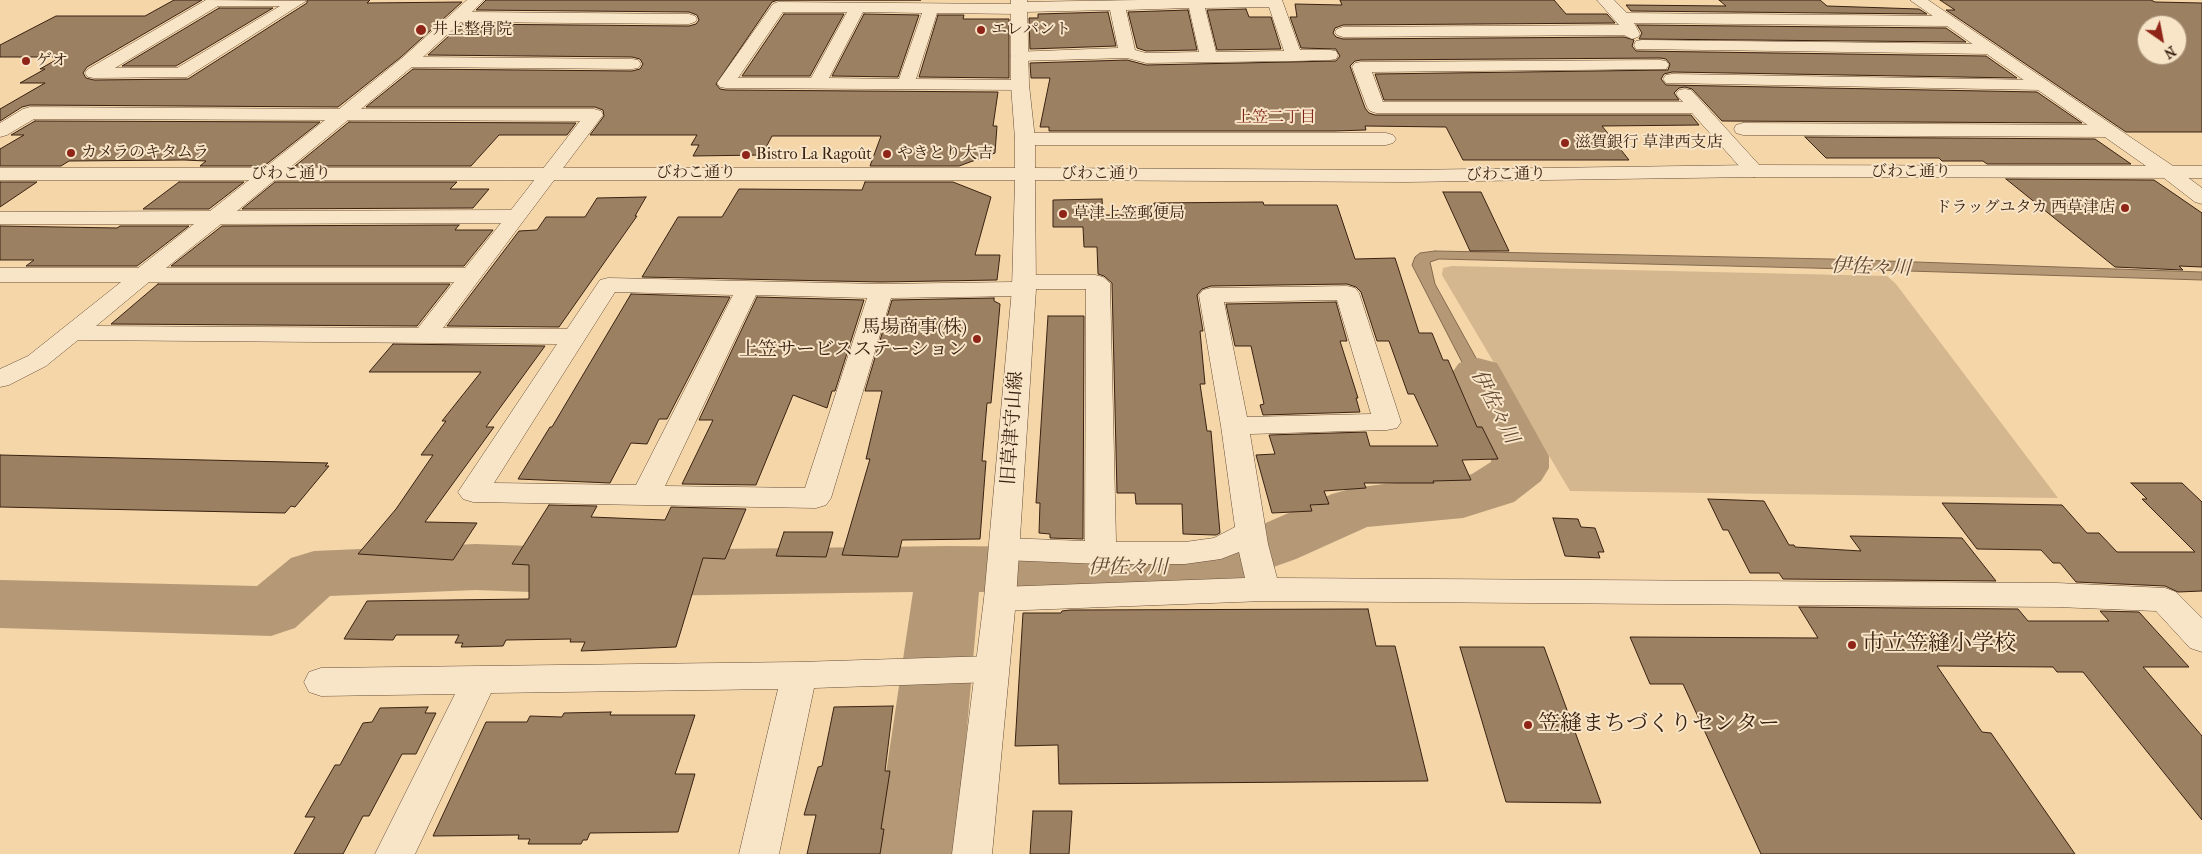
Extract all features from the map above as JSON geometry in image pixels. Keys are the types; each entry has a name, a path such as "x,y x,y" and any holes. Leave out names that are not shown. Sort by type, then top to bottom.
{"street":[{"path":"299,0 181,73 94,73 215,1 299,0"},
{"path":"0,379 37,361 268,174 346,114 408,62 476,0"},
{"path":"1606,0 1642,45 1754,171"},
{"path":"1918,0 2167,171 2202,198"},
{"path":"1020,85 726,83 778,7 931,8 1274,1 1294,56"},
{"path":"1196,4 1209,57"},
{"name":"旧草津守山線","path":"972,854 1002,573 1024,285 1025,139 1020,85 1019,5"},
{"path":"1117,5 1127,53"},
{"path":"817,84 857,8"},
{"path":"906,84 931,8"},
{"path":"456,17 689,19"},
{"path":"1343,32 1626,24 1948,21"},
{"path":"1642,45 1989,49"},
{"path":"1020,56 1127,53 1146,58 1330,55"},
{"path":"408,62 632,64"},
{"path":"1660,65 1361,67 1376,107 1698,108"},
{"path":"1672,79 2042,85"},
{"path":"0,131 30,113 594,115 552,173 425,336"},
{"path":"1744,129 2109,131"},
{"path":"1025,139 1386,139"},
{"name":"びわこ通り","path":"0,174 552,173 1406,176 1754,171 2202,172"},
{"path":"0,218 518,216"},
{"path":"0,275 473,275"},
{"path":"882,291 816,498 473,492 608,286 882,291 1095,282 1098,283 1102,553"},
{"path":"646,495 748,288"},
{"path":"1235,426 1388,422 1347,293 1211,295 1257,559"},
{"path":"71,333 574,337"},
{"path":"1002,573 1102,553 1185,553 1221,548 1257,559"},
{"path":"1002,573 1257,559 2165,600 2202,639"},
{"path":"320,682 992,669"},
{"path":"759,854 799,674"},
{"path":"395,854 480,679"}],"shaded area":[{"path":"1452,266 1887,276 1896,284 2058,498 1570,491 1442,275 1443,268"}],"water":[{"path":"1435,251 1830,259 2202,272 2202,280 1439,259 1430,262 1435,284 1522,441 1504,444 1412,265 1415,257 1420,253"}],"building":[{"path":"174,0 202,0 87,67 83,73 86,78 94,80 188,79 307,3 307,0 370,0 367,3 462,2 401,57 338,107 30,105 22,107 0,121 0,109 45,83 20,83 45,69 40,69 61,57 0,57 0,45 56,16 145,16"},
{"path":"486,0 778,0 772,2 716,84 720,89 998,92 993,126 997,126 995,153 959,166 870,166 881,136 772,136 762,155 693,156 699,145 691,145 697,135 590,135 604,116 603,110 595,107 366,107 413,69 632,71 640,69 643,64 640,59 632,57 428,55 462,24 689,26 696,24 699,20 697,15 689,12 476,10"},
{"path":"1340,0 1554,0 1566,14 1607,14 1615,23 1343,25 1335,28 1333,33 1336,37 1343,39 1624,37 1634,40 1632,46 1636,51 1986,56 2017,78 1672,72 1664,74 1661,79 1666,85 2037,92 2082,123 1722,121 1692,89 1685,87 1679,88 1674,93 1679,100 1384,100 1375,74 1668,70 1670,64 1666,59 1660,58 1361,60 1355,61 1350,66 1365,108 1369,113 1375,115 1691,115 1699,125 1602,126 1629,160 1463,160 1446,127 1365,126 1366,130 1334,131 1049,131 1049,127 1040,127 1050,78 1031,78 1030,63 1127,60 1146,65 1336,61 1340,56 1336,49 1301,48 1290,17 1297,17 1295,4 1342,5"},
{"path":"1719,0 1820,0 1827,6 1919,9 1927,14 1631,11 1626,5 1726,6"},
{"path":"1940,0 2151,0 2155,2 2202,3 2202,132 2126,132 1946,10 1955,10"},
{"path":"219,8 273,8 176,66 122,66"},
{"path":"1246,9 1249,17 1271,17 1281,49 1217,50 1207,10"},
{"path":"1188,10 1197,50 1146,51 1137,48 1128,12"},
{"path":"1108,12 1116,46 1030,49 1029,18 1038,18 1038,14"},
{"path":"784,14 844,14 810,76 742,76"},
{"path":"864,14 919,15 898,77 832,76"},
{"path":"938,15 964,15 963,19 1009,19 1009,78 919,77"},
{"path":"1637,25 1946,28 1966,42 1639,39 1642,33"},
{"path":"35,121 320,122 264,166 200,166 206,161 184,160 69,161 61,166 0,166 0,149 24,135 11,135"},
{"path":"349,122 576,123 567,135 499,135 471,166 295,166"},
{"path":"1805,137 2095,139 2131,164 1987,164 1983,161 1942,161 1939,158 1826,158"},
{"path":"2006,179 2154,180 2202,213 2202,267 2179,266 2183,270 2115,267"},
{"path":"0,182 37,182 0,207"},
{"path":"179,182 244,182 209,209 143,209"},
{"path":"275,182 457,182 450,189 489,189 473,208 242,209"},
{"path":"865,182 953,182 991,197 975,255 1000,255 997,280 881,282 642,277 678,217 722,217 739,189 862,190"},
{"path":"1443,192 1481,192 1509,251 1470,251"},
{"path":"646,197 635,216 637,216 559,327 447,326 519,231 537,230 546,217 585,217 597,198"},
{"path":"1102,199 1103,215 1155,215 1154,203 1263,202 1264,205 1337,205 1355,259 1395,258 1419,333 1432,333 1443,360 1448,360 1477,427 1482,427 1498,459 1462,460 1471,480 1433,481 1434,483 1364,483 1366,488 1324,491 1329,504 1310,505 1312,511 1272,513 1256,455 1275,454 1269,435 1366,432 1370,446 1438,446 1414,394 1408,394 1389,341 1377,341 1361,292 1356,287 1347,284 1211,286 1202,289 1197,295 1203,331 1200,331 1205,384 1200,384 1207,431 1211,431 1220,533 1216,535 1183,534 1182,504 1136,504 1135,493 1117,493 1112,283 1104,276 1098,274 1097,247 1084,247 1083,227 1053,227 1053,200"},
{"path":"459,225 455,230 493,230 464,266 171,266 222,226"},
{"path":"0,226 117,228 120,226 189,226 137,266 26,266 34,260 0,260"},
{"path":"158,284 450,284 417,326 111,324"},
{"path":"631,294 730,297 667,419 659,419 647,444 631,443 610,483 518,479 550,427 552,427"},
{"path":"757,297 864,300 835,391 832,391 827,408 793,395 756,485 682,484 713,420 699,420"},
{"path":"994,298 994,301 1000,304 991,403 987,403 982,461 986,461 980,539 902,540 898,557 842,555 870,459 866,459 882,391 865,391 892,300"},
{"path":"1336,302 1347,341 1340,341 1358,398 1356,398 1360,412 1263,415 1260,405 1264,404 1251,346 1235,346 1226,304"},
{"path":"1048,316 1084,316 1083,539 1050,538 1050,534 1039,533 1040,503 1036,503"},
{"path":"393,344 545,346 486,427 494,427 425,522 477,523 453,560 358,554 396,509 433,455 421,455 446,421 442,421 481,372 369,372"},
{"path":"0,455 328,463 325,466 329,466 295,507 291,506 285,513 0,507"},
{"path":"2131,483 2182,483 2202,502 2202,591 2178,592 2165,586 2076,582 2060,563 2053,563 2041,550 1977,549 1942,503 2062,505 2087,533 2099,533 2117,552 2195,552 2142,499 2147,499"},
{"path":"1708,499 1764,501 1789,545 1794,545 1795,547 1861,551 1850,536 1962,538 1996,581 1783,579 1779,573 1750,573 1728,530 1723,530"},
{"path":"549,505 597,506 591,517 665,520 671,507 746,509 725,559 703,558 676,647 581,651 585,642 570,642 571,639 506,640 503,646 461,647 463,643 455,643 459,635 396,635 393,640 344,639 367,601 529,599 529,565 512,564"},
{"path":"1553,518 1578,519 1581,527 1595,528 1604,552 1598,552 1600,558 1565,556"},
{"path":"784,532 833,532 826,557 776,556"},
{"path":"1799,607 2018,609 2028,621 2109,621 2100,611 2139,612 2189,667 2143,667 2202,736 2202,820 2083,672 2057,672 2053,667 1937,666 1982,732 1991,733 2075,854 1761,854 1683,684 1650,684 1630,637 1818,638"},
{"path":"1368,609 1376,646 1395,646 1428,781 1059,784 1058,745 1015,746 1023,613 1061,613 1062,611 1070,610"},
{"name":"笠縫まちづくりセンター","path":"1460,647 1544,647 1601,803 1506,802"},
{"path":"893,706 885,771 890,771 881,829 884,829 880,854 807,854 816,815 804,815 818,767 822,766 834,707"},
{"path":"428,707 425,713 436,713 416,754 402,754 369,816 363,816 343,854 294,854 315,817 305,817 335,765 340,765 363,723 372,722 380,708"},
{"path":"611,712 610,715 695,715 675,774 695,774 678,832 590,833 587,840 583,840 581,844 528,844 530,839 518,839 519,835 433,836 486,722 527,722 530,716 562,717 564,713"},
{"path":"1033,811 1072,811 1069,854 1030,854"}],"waterway":[{"name":"伊佐々川","path":"949,569 1158,571 1206,568 1274,544 1354,508 1463,498 1493,488 1520,468 1520,456 1478,374"},
{"path":"0,604 271,611 314,574 476,567 642,573 949,569"},
{"name":"伊佐々川","path":"915,854 949,569"}],"place":[{"name":"井上整骨院","path":"421,30"},
{"name":"エレパント","path":"981,30"},
{"name":"ゲオ","path":"26,61"},
{"name":"滋賀銀行 草津西支店","path":"1565,143"},
{"name":"カメラのキタムラ","path":"71,153"},
{"name":"やきとり大吉","path":"887,154"},
{"name":"Bistro La Ragoût","path":"746,155"},
{"name":"ドラッグユタカ 西草津店","path":"2125,208"},
{"name":"草津上笠郵便局","path":"1063,214"},
{"name":"馬場商事(株) 上笠サービスステーション","path":"977,339"},
{"name":"市立笠縫小学校","path":"1852,645"},
{"name":"笠縫まちづくりセンター","path":"1528,725"}],"district":[{"name":"上笠二丁目","path":"1276,118"}]}
